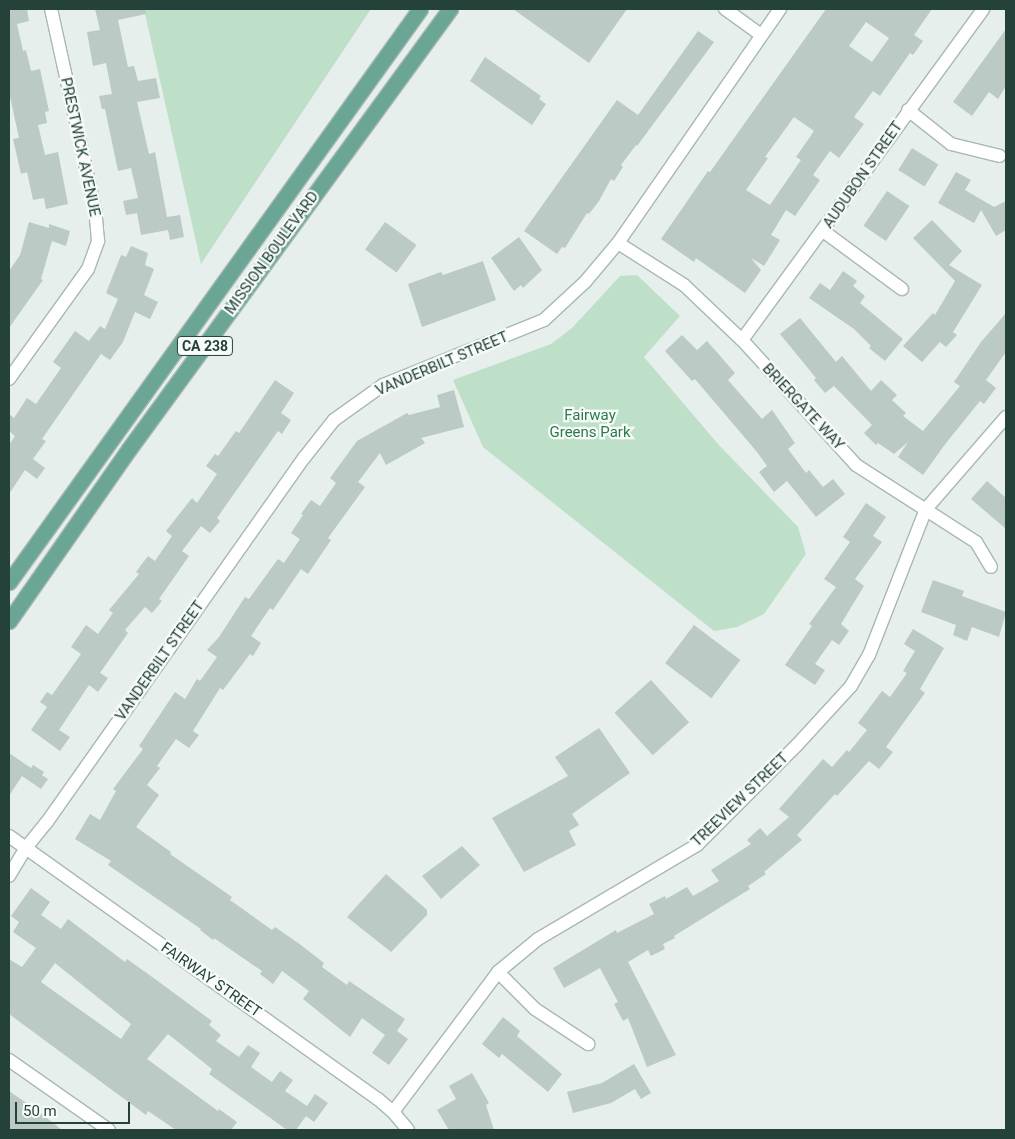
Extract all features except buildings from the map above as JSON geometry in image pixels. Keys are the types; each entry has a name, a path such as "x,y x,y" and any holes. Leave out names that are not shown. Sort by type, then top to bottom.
{"main road":[{"name":"MISSION BOULEVARD","path":"9,582 420,9"},
{"name":"MISSION BOULEVARD","path":"9,621 129,449 450,9"}],"street":[{"name":"PRESTWICK AVENUE","path":"9,378 88,269 98,241 95,209 50,9"},
{"path":"724,9 761,35"},
{"name":"VANDERBILT STREET","path":"9,876 26,849 304,458 334,420 383,386 544,320 585,282 618,242 780,9"},
{"name":"AUDUBON STREET","path":"742,340 983,9"},
{"path":"908,110 951,144 1000,156"},
{"path":"823,231 902,289"},
{"name":"BRIERGATE WAY","path":"618,242 684,285 742,340 856,465 976,542 991,567"},
{"name":"TREEVIEW STREET","path":"393,1112 408,1089 498,972 538,939 697,845 797,745 851,686 869,655 926,509 1006,417"},
{"name":"FAIRWAY STREET","path":"9,836 393,1112 408,1130"},
{"path":"498,972 535,1009 588,1044"},
{"path":"9,1060 110,1130"}],"green space":[{"path":"144,9 371,9 201,264"},
{"name":"Fairway Greens Park","path":"637,275 680,316 644,357 718,444 798,527 806,554 764,614 737,627 714,631 483,447 453,380 551,344 572,328 620,276"}]}
